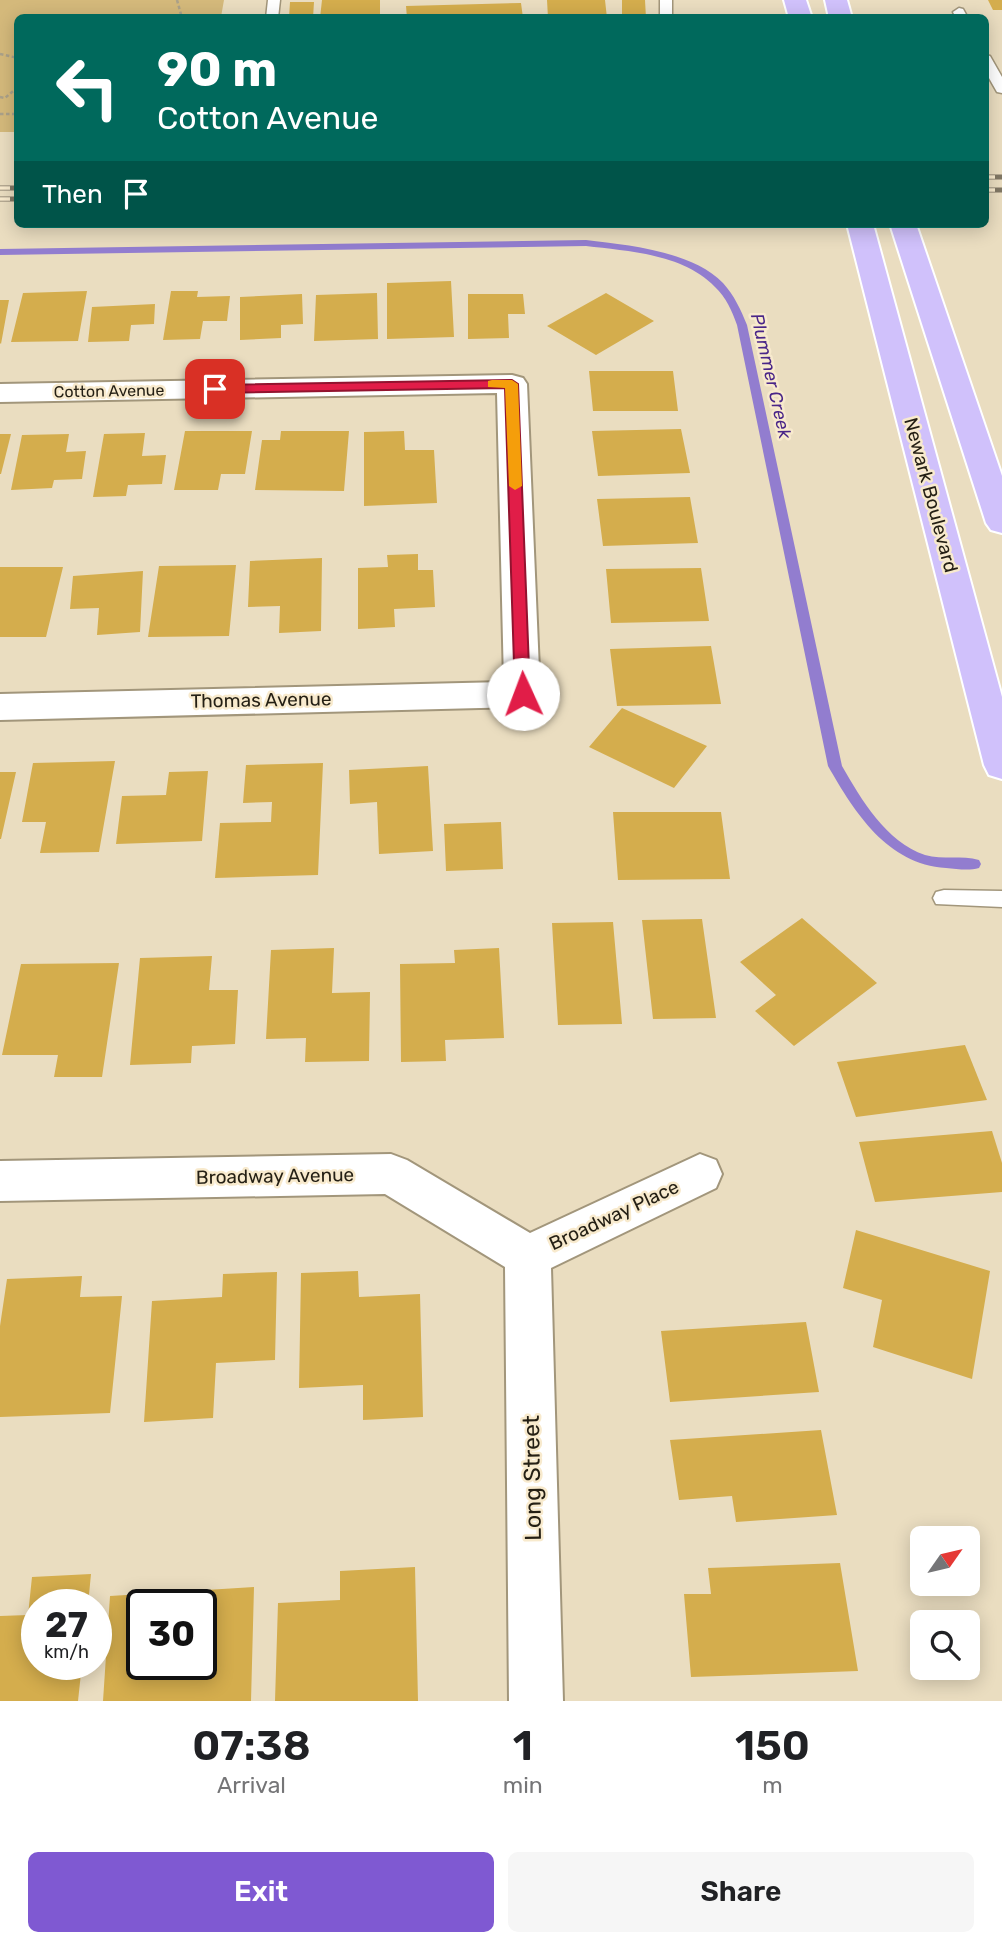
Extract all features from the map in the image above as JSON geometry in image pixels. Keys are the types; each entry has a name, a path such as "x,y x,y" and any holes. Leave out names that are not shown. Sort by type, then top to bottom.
{"main road":[{"path":"904,230 1002,523"},
{"name":"Newark Boulevard","path":"862,231 1002,765"}],"street":[{"name":"Cotton Avenue","path":"0,393 512,384 523,694"},
{"name":"Thomas Avenue","path":"0,707 523,694"},
{"name":"Broadway Avenue","path":"0,1181 391,1174 528,1256"},
{"name":"Broadway Place","path":"528,1256 700,1174"},
{"name":"Long Street","path":"528,1256 537,1701"}],"lane":[{"path":"989,67 1002,89"},
{"path":"944,898 1002,899"}],"path":[{"path":"0,103 2,97"}],"shaded area":[{"path":"0,0 224,0 222,14 14,14 14,132 0,132"}],"building":[{"path":"322,0 380,0 380,14 320,14"},
{"path":"547,0 605,0 607,14 548,14"},
{"path":"622,0 645,0 646,14 622,14"},
{"path":"988,0 1002,0 1002,10 993,10"},
{"path":"290,2 314,2 313,14 289,14"},
{"path":"521,3 522,14 407,14 406,6"},
{"path":"451,281 454,337 387,339 387,283"},
{"path":"87,291 78,341 11,342 23,293"},
{"path":"171,291 198,291 197,297 230,296 227,321 203,321 200,339 163,340"},
{"path":"377,293 378,339 314,341 316,295"},
{"path":"606,293 654,321 596,355 547,326"},
{"path":"302,294 303,324 281,325 281,338 240,340 240,297"},
{"path":"468,294 523,294 525,314 508,314 509,338 468,339"},
{"path":"0,300 9,300 1,344 0,343"},
{"path":"155,304 154,324 131,325 129,341 88,342 92,307"},
{"path":"589,371 673,371 678,411 593,411"},
{"path":"681,429 690,473 598,476 592,431"},
{"path":"185,431 252,431 245,474 221,474 218,490 174,490"},
{"path":"281,431 349,431 344,491 255,490 262,440 280,440"},
{"path":"404,431 405,450 434,450 437,503 364,506 364,432"},
{"path":"145,433 142,456 166,455 162,484 128,485 126,496 93,497 104,434"},
{"path":"0,434 11,434 1,474 0,474"},
{"path":"69,434 66,452 86,451 82,479 54,480 52,488 11,490 22,435"},
{"path":"690,497 698,543 603,546 597,499"},
{"path":"418,554 418,570 433,570 435,607 394,609 395,627 358,629 358,568 388,567 387,555"},
{"path":"322,558 321,631 279,633 280,606 248,607 250,561"},
{"path":"236,565 229,636 148,637 159,566"},
{"path":"0,567 63,567 46,637 0,637"},
{"path":"701,568 709,621 611,623 606,569"},
{"path":"143,571 140,632 97,635 99,608 70,609 73,576"},
{"path":"711,646 721,704 617,706 610,649"},
{"path":"622,708 707,746 674,788 589,747"},
{"path":"115,761 99,852 40,853 46,822 22,822 33,763"},
{"path":"323,763 318,875 215,878 220,823 271,822 272,802 243,803 246,765"},
{"path":"428,766 433,851 379,854 377,802 350,804 349,770"},
{"path":"208,771 202,841 116,844 122,796 166,795 169,772"},
{"path":"0,772 16,772 1,839 0,839"},
{"path":"613,812 721,812 730,879 618,880"},
{"path":"501,822 503,869 446,871 444,824"},
{"path":"802,918 877,983 794,1046 755,1011 776,995 740,962"},
{"path":"702,919 716,1018 653,1019 642,920"},
{"path":"613,922 622,1024 558,1025 552,923"},
{"path":"334,948 332,993 370,992 369,1061 305,1062 306,1038 266,1039 271,950"},
{"path":"499,948 504,1038 445,1040 446,1061 401,1062 400,964 455,963 454,950"},
{"path":"212,956 209,990 238,990 235,1044 192,1046 191,1063 130,1065 140,958"},
{"path":"119,963 102,1077 54,1077 58,1055 2,1055 21,964"},
{"path":"965,1045 987,1100 856,1117 837,1062"},
{"path":"992,1131 1002,1163 1002,1192 875,1202 859,1142"},
{"path":"856,1230 990,1271 972,1379 873,1347 882,1300 843,1288"},
{"path":"358,1271 359,1297 420,1294 423,1417 363,1420 363,1385 299,1388 301,1273"},
{"path":"277,1272 275,1360 216,1363 213,1418 144,1422 152,1301 222,1297 223,1274"},
{"path":"82,1276 80,1297 122,1296 110,1413 0,1417 0,1326 7,1279"},
{"path":"806,1322 819,1392 670,1402 661,1331"},
{"path":"821,1430 837,1515 736,1522 732,1496 679,1500 670,1440"},
{"path":"840,1563 858,1671 691,1677 684,1594 711,1594 708,1568"},
{"path":"415,1567 418,1701 275,1701 278,1603 340,1600 340,1571"},
{"path":"91,1574 90,1589 31,1589 32,1577"},
{"path":"254,1587 251,1701 103,1701 104,1680 112,1680 112,1596 126,1595 126,1680 217,1680 217,1589"},
{"path":"21,1615 21,1680 80,1680 78,1701 0,1701 0,1616"}],"waterway":[{"name":"Plummer Creek","path":"0,252 586,243 669,258 700,270 723,289 742,325 835,766 870,819 892,842 919,858 974,864"}],"railway":[{"path":"989,177 1002,177"},
{"path":"0,188 14,188"},
{"path":"989,190 1002,190"},
{"path":"0,199 14,199"}],"slow traffic":[{"path":"492,384 512,384 515,486"}],"route":[{"path":"215,389 512,384 523,694"}]}
